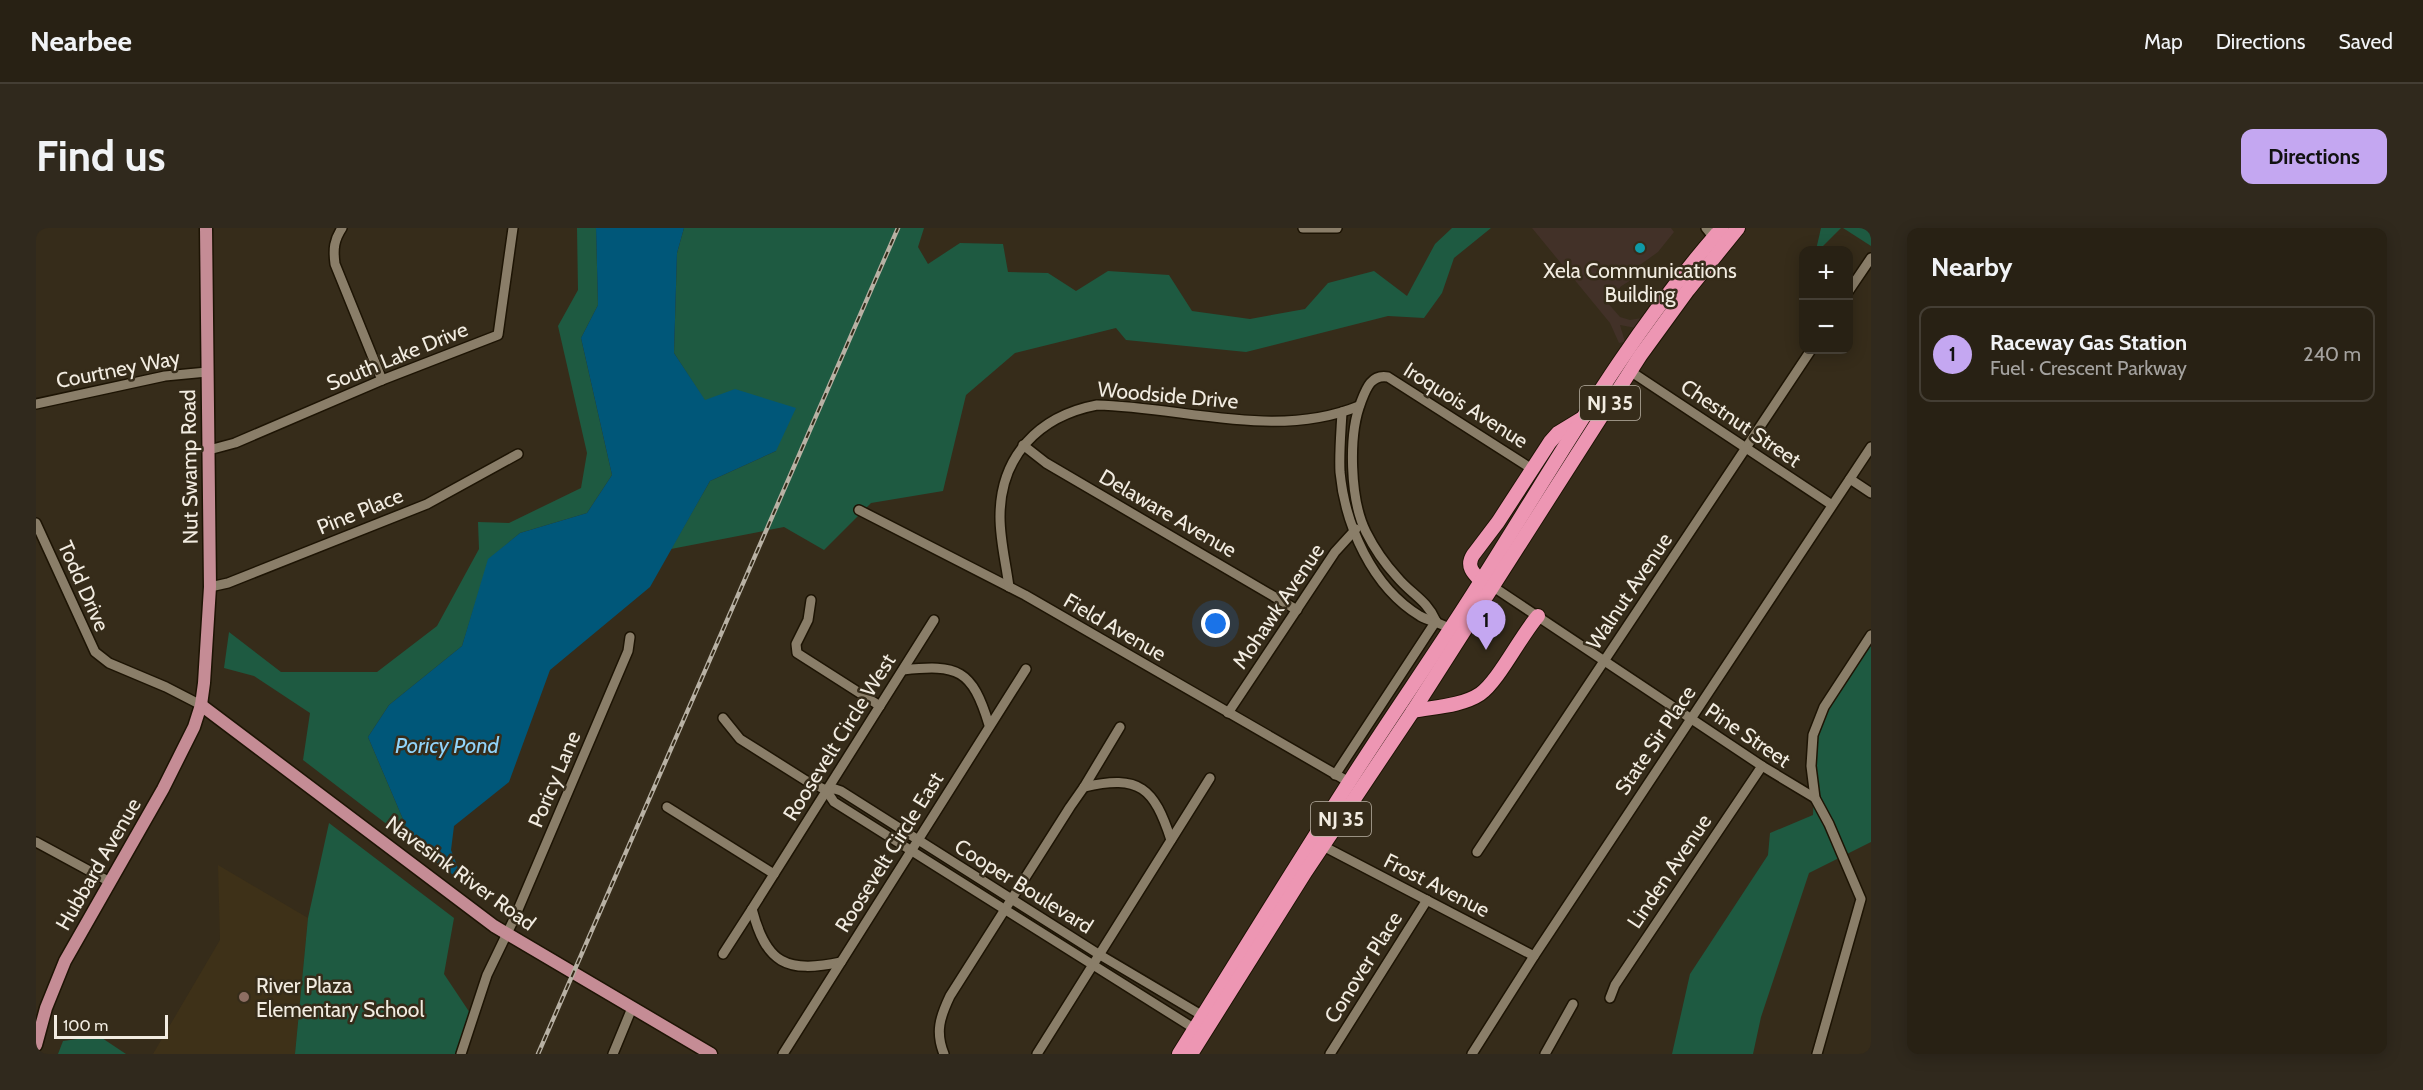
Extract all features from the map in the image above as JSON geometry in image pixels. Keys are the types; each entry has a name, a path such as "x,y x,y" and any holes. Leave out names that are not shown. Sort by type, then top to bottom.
{"highway":[{"name":"NJ 35","path":"1179,1054 1349,782 1420,677 1449,628 1487,583 1630,371 1688,290 1738,228"},
{"name":"NJ 35","path":"1191,1054 1323,846 1413,711 1583,418 1635,340 1714,231"},
{"path":"1487,583 1474,574 1470,561 1558,433 1583,418"},
{"path":"1413,711 1478,695 1491,682 1538,616"}],"main road":[{"name":"Nut Swamp Road","path":"201,705 209,640 210,587 206,228"},
{"name":"Hubbard Avenue","path":"36,1044 54,987 65,962 175,766 194,727 201,705"},
{"name":"Navesink River Road","path":"201,705 473,911 506,933 711,1054"}],"street":[{"path":"342,228 334,246 335,264 382,380"},
{"name":"South Lake Drive","path":"209,450 235,443 382,380 498,335 513,228"},
{"path":"1303,228 1337,228"},
{"path":"1853,285 1871,258"},
{"name":"Walnut Avenue","path":"1477,852 1808,354"},
{"name":"Chestnut Street","path":"1630,371 1832,505"},
{"name":"Courtney Way","path":"36,404 165,376 207,372"},
{"name":"Iroquois Avenue","path":"1359,406 1374,379 1388,377 1532,469"},
{"name":"Woodside Drive","path":"1009,587 1002,542 1001,499 1009,471 1023,446 1046,424 1056,418 1077,408 1097,405 1264,421 1318,419 1359,406"},
{"path":"1359,406 1352,457 1354,483 1364,525 1385,562 1398,579 1430,607 1436,621"},
{"path":"1342,412 1340,471 1345,503 1353,530 1368,560 1391,590 1422,617 1449,628"},
{"name":"Delaware Avenue","path":"1023,446 1046,463 1297,610"},
{"name":"State Sir Place","path":"1472,1054 1534,956 1871,447"},
{"name":"Pine Place","path":"210,587 228,583 427,504 518,454"},
{"path":"1850,479 1871,494"},
{"name":"Field Avenue","path":"859,510 1009,587 1349,782"},
{"name":"Todd Drive","path":"36,523 95,652 109,663 166,687 201,705"},
{"name":"Mohawk Avenue","path":"1228,713 1335,552 1353,530 1364,525"},
{"name":"Pine Street","path":"1487,583 1690,719 1815,798"},
{"path":"811,600 807,620 796,644 798,653 880,706"},
{"name":"Roosevelt Circle West","path":"752,909 934,620"},
{"path":"1335,774 1436,621"},
{"path":"1817,1054 1861,899 1831,828 1815,798 1811,754 1816,727 1824,707 1871,635"},
{"name":"Poricy Lane","path":"461,1054 487,975 628,651 630,636"},
{"path":"903,670 940,667 961,675 975,689 989,725"},
{"name":"Roosevelt Circle East","path":"783,1054 1026,669"},
{"name":"Cooper Boulevard","path":"723,718 740,739 805,780 826,790 834,802 1195,1029"},
{"path":"944,1054 938,1035 939,1025 941,1014 950,996 1084,787 1120,726"},
{"name":"Linden Avenue","path":"1610,998 1620,978 1762,766"},
{"path":"1038,1052 1210,778"},
{"path":"1084,787 1117,781 1142,789 1150,795 1162,812 1171,840"},
{"name":"Cooper Boulevard","path":"826,790 841,791 1100,955 1203,1016"},
{"path":"667,807 774,874"},
{"path":"36,842 110,882"},
{"name":"Frost Avenue","path":"1323,846 1534,956"},
{"path":"1861,899 1871,896"},
{"name":"Conover Place","path":"1330,1054 1427,900"},
{"path":"752,909 758,932 764,943 783,961 806,968 840,962"},
{"path":"723,954 752,909"},
{"path":"1545,1054 1573,1004"},
{"path":"613,1054 632,1008"}],"shaded area":[{"path":"1532,228 1671,228 1674,232 1658,252 1637,267 1634,278 1620,287 1619,295 1606,301 1620,317 1630,320 1642,318 1636,328 1620,325 1625,342 1619,343 1610,323"},
{"name":"River Plaza Elementary School","path":"218,865 308,918 295,1054 153,1054 220,940"}],"green space":[{"path":"577,228 596,228 598,305 581,338 612,475 587,513 520,533 489,559 462,646 389,705 368,737 414,845 303,760 310,713 254,676 224,668 229,632 281,672 377,672 437,626 479,549 478,522 509,523 581,488 587,453 558,326 578,290"},
{"path":"684,228 924,228 918,247 928,264 960,243 1003,244 1008,272 1048,273 1076,291 1108,271 1169,275 1192,311 1250,319 1305,309 1328,283 1374,271 1407,296 1435,244 1452,228 1491,228 1454,258 1442,293 1424,318 1388,316 1246,352 1126,340 1116,328 1015,353 966,395 943,491 871,503 824,550 784,527 671,549 710,481 776,451 705,401 674,353 677,253"},
{"path":"1821,228 1841,228 1823,246 1817,246"},
{"path":"1843,228 1871,228 1871,246"},
{"path":"1871,638 1871,842 1809,873 1761,1017 1753,1054 1672,1054 1690,974 1768,855 1770,833 1813,815 1817,726"},
{"path":"329,823 454,918 444,974 472,1016 463,1054 295,1054 308,918"},
{"path":"99,1036 126,1054 58,1054 63,1041"}],"water":[{"name":"Poricy Pond","path":"596,228 684,228 677,253 674,353 705,400 735,389 796,408 776,451 710,481 650,587 550,670 509,782 454,826 451,850 461,876 460,880 414,845 368,737 389,705 462,646 488,559 520,533 587,513 612,475 581,338 598,305"}],"railway":[{"path":"538,1054 898,228"}],"place":[{"name":"Xela Communications Building","path":"1640,248"},
{"name":"Raceway Gas Station","path":"1486,650"},
{"name":"River Plaza Elementary School","path":"244,997"}]}
